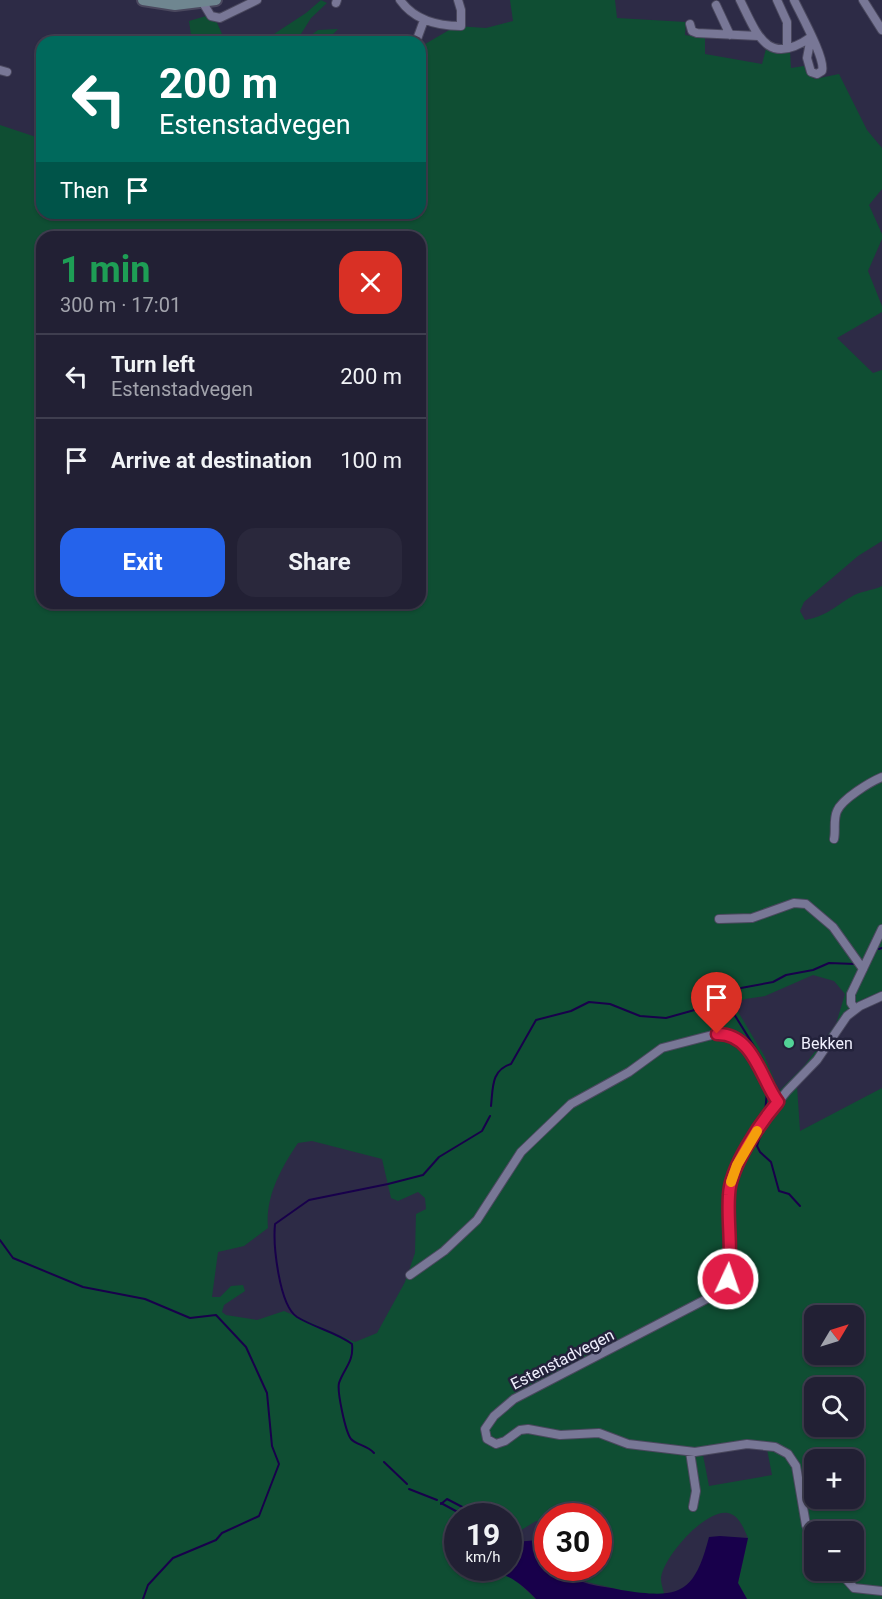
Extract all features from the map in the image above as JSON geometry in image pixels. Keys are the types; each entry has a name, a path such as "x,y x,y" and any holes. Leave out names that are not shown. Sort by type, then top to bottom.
{"main road":[{"path":"143,0 175,5 216,0"}],"street":[{"path":"203,3 211,16 220,18 257,0"},
{"path":"399,0 407,10 424,20 440,25 461,27 461,10 458,0"},
{"path":"740,0 758,36 768,47 787,48 811,37 794,0"},
{"path":"777,0 787,22 787,48"},
{"path":"863,0 882,30"},
{"path":"716,5 730,35"},
{"path":"418,36 424,20"},
{"path":"690,24 692,31 697,33 758,36"},
{"path":"834,840 836,814 840,806 867,785 882,777"},
{"path":"719,919 752,918 794,903 806,904 833,927 863,969"},
{"path":"855,1009 850,998 882,929"},
{"name":"Estenstadvegen","path":"805,1521 798,1473 791,1458 785,1452 771,1446 747,1444 690,1452 628,1444 599,1433 560,1435 528,1429 518,1431 502,1443 493,1443 487,1439 484,1432 494,1416 514,1399 720,1292 729,1273 731,1182 737,1165 761,1123 812,1066 843,1021 855,1009 882,996"},
{"path":"410,1275 444,1251 477,1220 521,1152 571,1104 629,1072 662,1048 717,1034 733,1036 759,1065 778,1102"},
{"path":"690,1452 696,1491 693,1507"},
{"path":"848,1581 854,1588 882,1591"}],"green space":[{"path":"321,0 327,3 311,18 301,34 303,36 276,36 274,34"},
{"path":"510,0 615,0 617,18 686,22 685,35 705,38 705,54 762,64 766,49 790,51 791,68 804,66 807,74 815,79 839,74 867,130 882,148 882,189 869,205 882,239 868,271 882,306 882,312 837,338 873,373 882,370 882,541 858,556 804,602 800,611 805,620 812,619 854,595 882,586 882,991 861,1000 797,1086 800,1131 882,1088 882,1599 747,1599 738,1583 748,1538 738,1519 728,1513 708,1518 697,1526 677,1548 663,1570 661,1579 665,1597 663,1598 645,1596 584,1581 612,1581 612,1503 534,1503 534,1522 522,1530 522,1503 444,1503 444,1581 516,1581 536,1599 0,1599 0,125 36,137 36,219 426,219 426,44 456,26 486,28 513,21","holes":["813,975 834,981 845,994 836,1024 804,1066 779,1091 765,1057 734,1005 745,999 765,996","312,1141 382,1159 391,1198 398,1201 418,1192 425,1198 426,1209 416,1214 415,1253 405,1282 377,1333 355,1342 284,1311 257,1320 226,1315 222,1312 224,1305 245,1291 243,1285 231,1286 220,1297 212,1297 218,1252 244,1246 268,1228 269,1205 280,1173 298,1143","739,1448 767,1449 772,1475 709,1486 703,1455"]},
{"path":"213,14 223,36 191,36 189,21"},
{"path":"338,29 332,34 310,36 318,30"}],"shaded area":[{"path":"709,1537 748,1538 738,1583 747,1599 536,1599 516,1581 522,1581 522,1541 534,1540 534,1581 581,1581 641,1593 670,1592 681,1589 690,1582 697,1571"}],"waterway":[{"path":"491,1106 496,1075 511,1064 536,1020 571,1011 589,1002 610,1004 640,1016 666,1018 709,1006 741,988 773,982 786,975 813,970 829,963 855,964"},
{"path":"724,998 762,1059 770,1082"},
{"path":"765,1113 767,1091"},
{"path":"374,1453 351,1439 342,1411 339,1383 350,1360 352,1344 304,1321 291,1310 278,1274 275,1224 309,1200 423,1175 439,1157 482,1131 490,1116"},
{"path":"764,1124 757,1146 771,1162 779,1191 789,1194 800,1206"},
{"path":"0,1240 13,1258 83,1287 145,1299 190,1318 216,1315 246,1347 267,1393 272,1446 279,1464 259,1516 222,1533 216,1540 173,1558 148,1585 143,1599"},
{"path":"384,1462 407,1484"},
{"path":"409,1489 437,1500"},
{"path":"441,1504 447,1499 455,1503"}],"slow traffic":[{"path":"731,1182 737,1165 757,1131"}],"place":[{"name":"Bekken","path":"789,1043"}],"route":[{"path":"717,1034 738,1039 759,1065 778,1102 761,1123 737,1165 731,1182 728,1279"}]}
